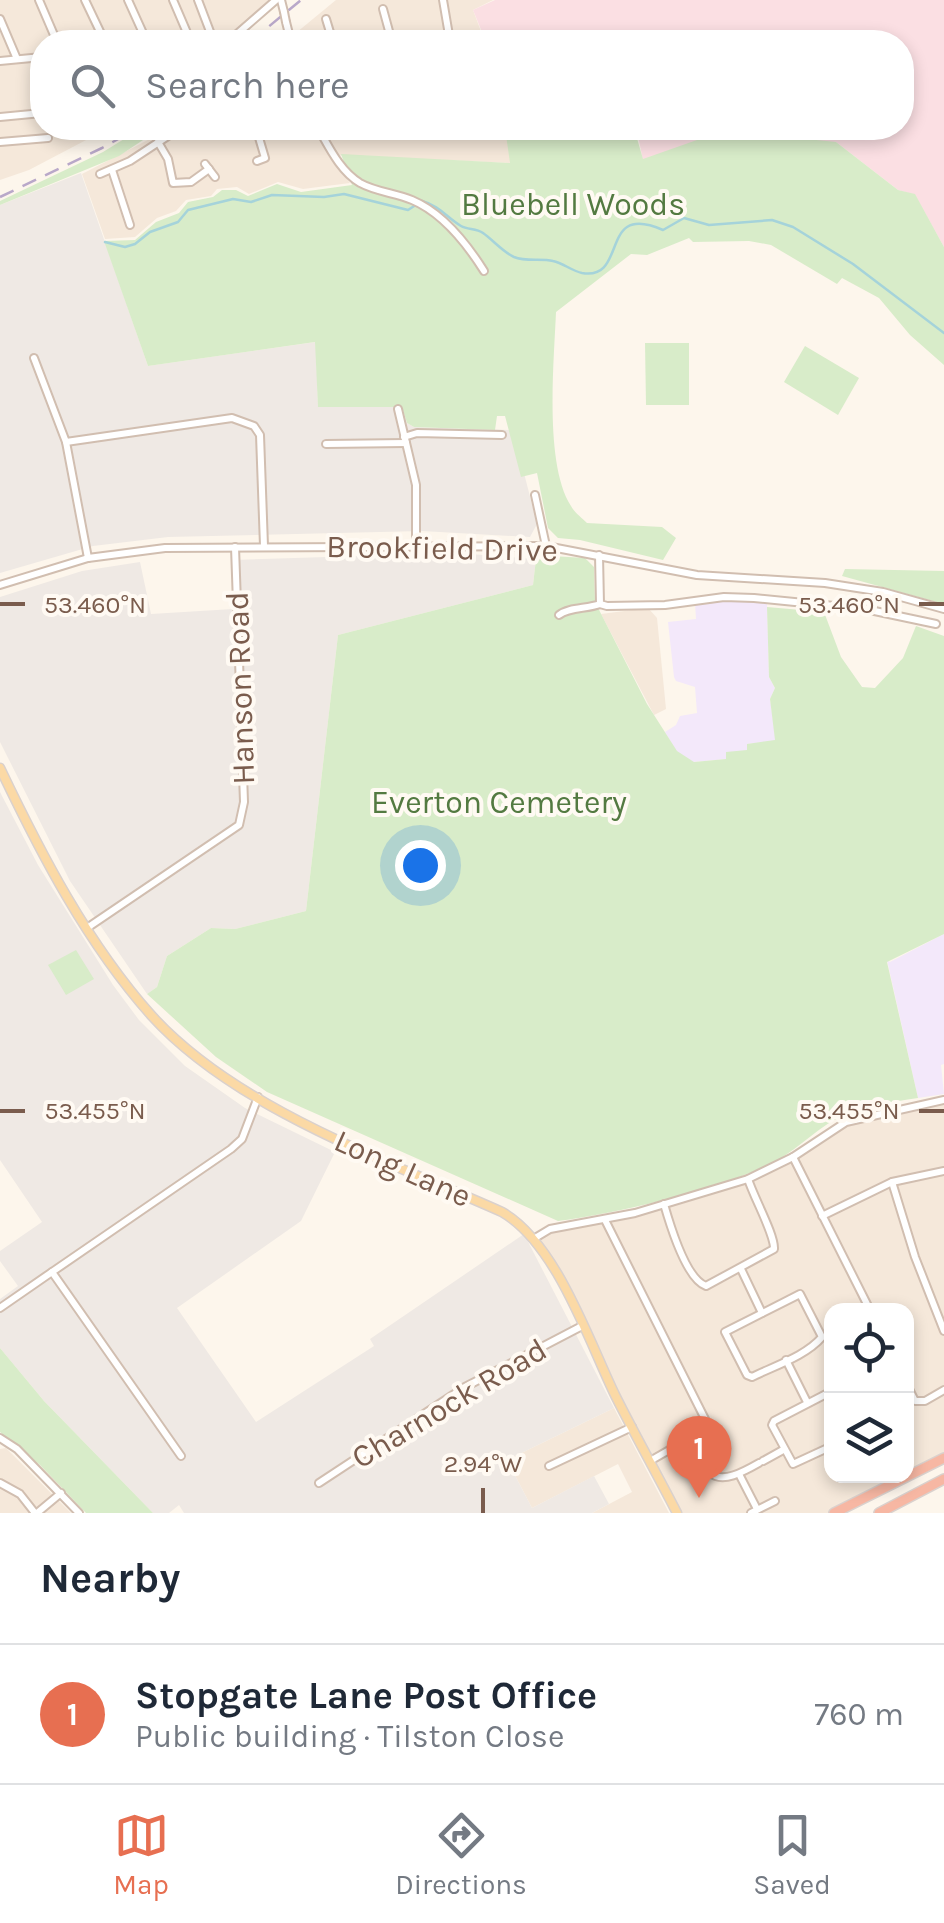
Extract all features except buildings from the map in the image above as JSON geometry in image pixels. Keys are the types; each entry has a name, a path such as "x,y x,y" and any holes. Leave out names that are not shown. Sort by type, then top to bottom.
{"highway":[{"path":"834,1513 944,1458"},
{"path":"878,1513 944,1479"}],"main road":[{"name":"Long Lane","path":"0,768 32,834 87,928 152,1017 202,1059 306,1125 502,1212 520,1222 535,1238"},
{"path":"535,1238 677,1513"}],"street":[{"path":"40,0 52,30"},
{"path":"85,0 99,30"},
{"path":"128,0 142,30"},
{"path":"174,0 186,30"},
{"path":"198,0 211,30"},
{"path":"241,30 278,0 288,30"},
{"path":"443,0 448,30"},
{"path":"383,9 389,30"},
{"path":"0,19 18,59"},
{"path":"325,20 329,30"},
{"path":"0,61 30,58"},
{"path":"0,116 30,114"},
{"path":"0,142 30,140"},
{"path":"100,174 161,140"},
{"path":"257,161 265,158 259,140"},
{"path":"327,140 344,170 360,183 413,200 440,219 484,271"},
{"path":"158,142 168,159 173,182 192,182 207,166 215,177"},
{"path":"112,169 130,226"},
{"path":"126,213 135,210"},
{"path":"34,358 66,442 88,558"},
{"path":"398,409 416,486 416,544"},
{"path":"66,442 232,418 245,420 260,434 264,546"},
{"path":"326,444 405,440 417,433 502,435"},
{"path":"536,495 546,546"},
{"name":"Hanson Road","path":"87,928 239,824 244,802 236,546"},
{"name":"Brookfield Drive","path":"0,585 88,558 165,548 546,546 697,575 829,583 944,608"},
{"path":"599,554 600,604"},
{"path":"559,615 600,604 665,605 724,596 864,609 936,624"},
{"path":"0,1308 232,1149 242,1139 258,1097"},
{"path":"535,1238 550,1229 605,1220 748,1180 846,1122 944,1100"},
{"path":"793,1156 866,1303"},
{"path":"822,1216 892,1182 944,1171"},
{"path":"664,1204 672,1232 701,1286 776,1246 748,1180"},
{"path":"892,1182 944,1330"},
{"path":"605,1220 709,1428 650,1460"},
{"path":"741,1268 762,1313"},
{"path":"52,1272 182,1456"},
{"path":"800,1294 822,1333 817,1344 752,1377 743,1372 725,1332 762,1313 800,1294"},
{"name":"Charnock Road","path":"319,1483 465,1387 582,1326"},
{"path":"786,1360 807,1402"},
{"path":"911,1393 915,1400 924,1401 944,1390"},
{"path":"824,1450 793,1464 772,1426 774,1421 826,1393"},
{"path":"549,1466 632,1428"},
{"path":"0,1438 80,1513"},
{"path":"689,1439 702,1466 717,1479 725,1480 783,1450"},
{"path":"739,1474 754,1511 775,1501"},
{"path":"0,1483 20,1494 36,1513 61,1493"}],"shaded area":[{"path":"0,0 278,0 236,30 30,30 30,140 86,140 29,170 0,180"},
{"path":"336,0 493,0 473,10 480,30 300,30"},
{"path":"495,0 944,0 944,247 915,195 898,190 836,142 644,166 639,140 914,140 914,30 481,30 473,10"},
{"path":"148,140 508,140 511,163 328,155 350,183 303,189 278,182 249,194 237,187 217,189 211,196 186,200 176,211 157,218 135,237 105,239 82,174"},
{"path":"81,173 148,366 316,342 318,407 402,407 407,423 414,427 513,430 537,524 530,537 422,531 168,537 93,546 0,573 0,205"},
{"path":"456,553 536,559 533,585 338,635 306,911 235,929 211,928 167,956 157,987 147,994 70,881 0,742 0,597 82,571 140,562 151,614 233,609 233,560"},
{"path":"695,603 767,603 769,677 775,688 770,699 776,741 747,744 747,750 727,759 693,762 677,752 665,732 676,725 680,716 697,713 695,687 674,677 668,622 696,619"},
{"path":"648,608 657,618 666,709 654,715 601,614"},
{"path":"0,792 38,865 139,1020 185,1066 245,1108 335,1152 301,1221 177,1308 256,1422 374,1346 370,1339 524,1234 614,1408 507,1460 532,1508 594,1476 609,1504 592,1513 184,1513 179,1505 169,1513 153,1513 44,1401 0,1348 0,1299 18,1286 0,1261 0,1251 42,1222 0,1160"},
{"path":"944,934 944,1094 918,1098 887,960 890,962"},
{"path":"944,1100 944,1458 914,1473 914,1303 824,1303 824,1483 895,1483 836,1513 679,1513 535,1238 550,1229 605,1220 767,1171 846,1122"},
{"path":"614,1408 669,1513 592,1513 632,1492 618,1464 532,1508 507,1460"},
{"path":"6,1448 71,1513 0,1513 0,1449"}],"green space":[{"path":"122,140 143,140 119,156 0,205 0,201"},
{"name":"Bluebell Woods","path":"507,140 637,140 643,159 697,140 836,142 898,190 915,194 944,247 944,365 910,335 879,298 842,278 837,284 771,245 749,241 693,242 689,238 647,255 631,254 556,312 554,439 563,488 576,513 587,523 662,527 676,538 663,560 558,538 548,528 537,473 521,477 505,416 497,416 495,430 414,427 407,423 402,407 318,407 315,342 148,366 104,241 135,240 156,222 179,213 188,202 213,197 222,190 236,190 248,196 277,184 301,192 352,185 341,154 510,163"},
{"path":"645,343 689,343 689,405 646,405"},
{"path":"805,346 859,378 838,415 784,382"},
{"name":"Everton Cemetery","path":"552,556 585,558 594,567 595,602 647,704 677,751 694,762 726,759 726,752 747,750 747,744 775,740 770,699 775,688 769,677 767,607 824,612 841,657 862,687 875,688 903,658 916,626 944,636 944,934 887,962 918,1098 846,1115 775,1161 719,1184 636,1207 558,1221 267,1092 216,1057 147,994 157,987 167,956 211,928 235,929 306,911 338,635 533,585 536,559 547,560"},
{"path":"845,569 944,571 944,604 842,576"},
{"path":"76,950 94,979 66,995 48,965"},
{"path":"0,1348 44,1401 153,1513 86,1513 40,1465 0,1432"}],"waterway":[{"path":"105,242 125,247 135,244 150,232 178,222 188,210 233,199 251,202 272,195 344,194 408,210 422,201 461,226 483,233 514,257 553,261 582,273 596,272 605,266 621,233 630,226 643,224 663,230 684,218 709,225 772,220 793,227 853,264 944,333"}],"railway":[{"path":"265,30 301,0"},
{"path":"0,197 116,140"}],"place":[{"name":"Stopgate Lane Post Office","path":"699,1498"}]}
